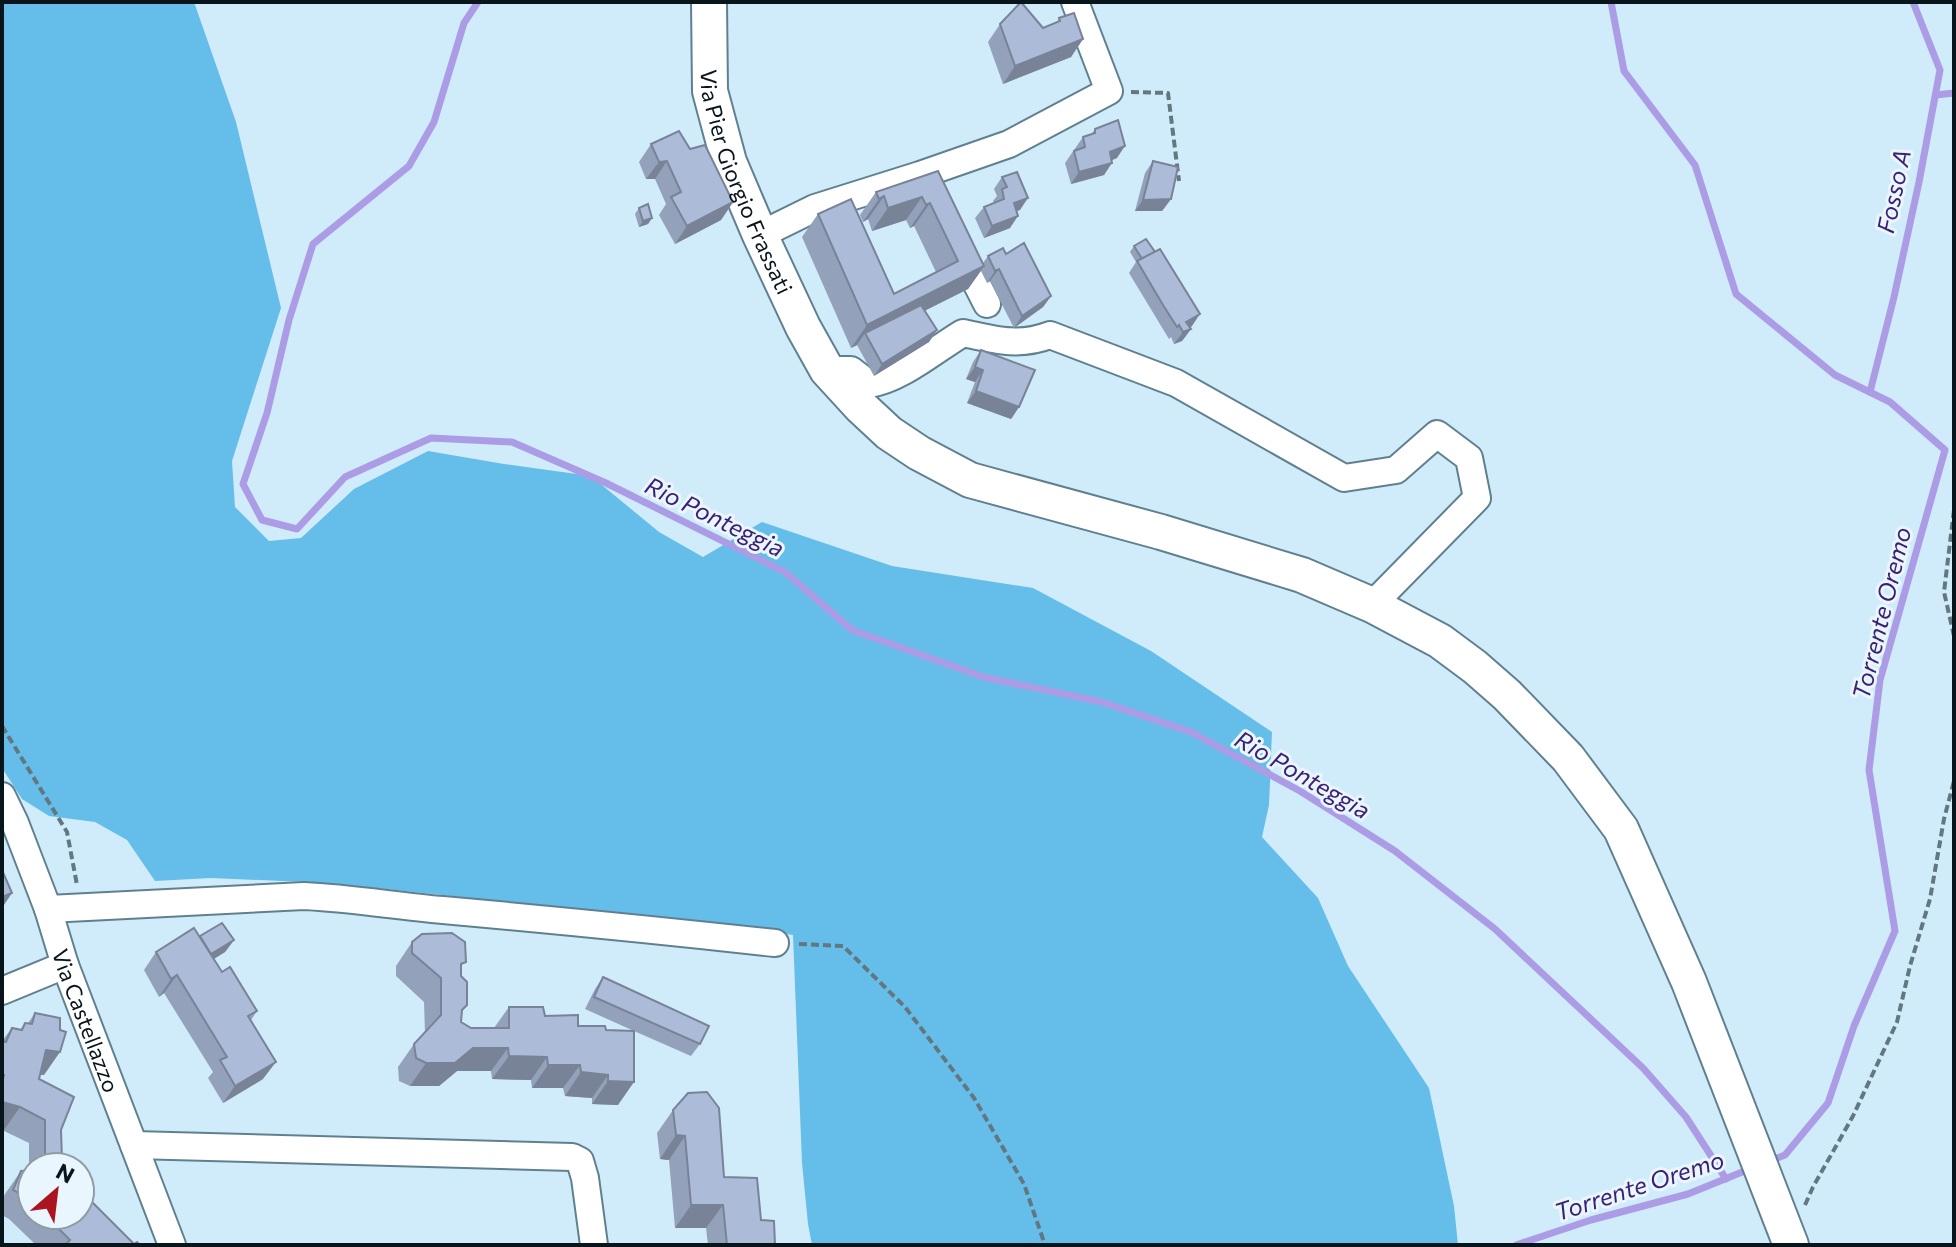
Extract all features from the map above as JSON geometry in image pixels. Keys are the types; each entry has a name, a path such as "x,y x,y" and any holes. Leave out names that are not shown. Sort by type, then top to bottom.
{"street":[{"name":"Via Pier Giorgio Frassati","path":"709,2 710,91 729,162 760,235 822,360 860,406 889,433 970,480 1161,532 1302,575 1372,605 1440,641 1475,667 1568,758 1621,829 1689,982 1790,1244"},
{"path":"760,235 815,208 1009,144 1109,91 1075,2"},
{"path":"920,175 933,201"},
{"path":"947,227 987,304"},
{"path":"822,360 851,370 869,384 880,383 895,377 963,333 1013,342 1034,341 1050,335 1176,383 1344,478 1396,470 1437,434 1469,458 1477,498 1372,605"},
{"name":"Via Castellazzo","path":"2,796 8,823 48,909 65,965 172,1245"},
{"path":"48,909 304,896 775,943"},
{"path":"2,991 65,965"},
{"path":"134,1145 572,1157 580,1161 585,1178 594,1245"}],"path":[{"path":"1109,91 1168,93 1179,181"},
{"path":"1954,510 1944,592 1954,636"},
{"path":"2,726 67,832 81,907"},
{"path":"1790,1244 1813,1187 1853,1116 1897,1022 1930,899 1954,781"},
{"path":"775,943 843,946 905,1007 974,1098 1024,1184 1045,1245"}],"shaded area":[{"path":"2,2 194,2 236,122 281,308 232,461 235,507 269,541 301,538 354,489 428,451 591,476 659,532 703,557 762,522 892,566 1033,588 1151,651 1272,732 1269,805 1262,837 1318,898 1348,966 1429,1088 1454,1206 1458,1245 812,1245 802,1163 793,935 329,883 211,878 155,881 127,840 95,822 49,816 22,799 2,768"}],"building":[{"path":"1021,2 1043,28 1074,13 1083,39 1015,66 1000,24"},
{"path":"1118,120 1125,146 1110,152 1112,163 1079,172 1074,151 1085,147 1083,137"},
{"path":"679,131 690,149 705,145 733,202 687,226 671,197 681,192 667,161 659,162 651,144"},
{"path":"1153,161 1178,167 1171,199 1143,200"},
{"path":"938,171 984,266 867,325 818,214 851,199 894,294 958,261 930,203 926,205 922,197 888,208 884,196 879,199 876,192"},
{"path":"1017,172 1028,198 1014,203 1018,216 992,226 984,207 1004,199 1002,189 1007,187 1002,177"},
{"path":"648,204 652,218 643,221 639,208"},
{"path":"1146,239 1155,252 1142,259 1134,246"},
{"path":"1024,243 1051,296 1022,316 999,269 995,271 988,256 1003,248 1006,254"},
{"path":"1160,249 1200,314 1186,322 1191,329 1183,332 1137,261"},
{"path":"921,305 937,330 882,364 865,333"},
{"path":"981,350 1035,370 1019,407 976,391 983,370 975,367"},
{"path":"2,870 12,893 2,897"},
{"path":"222,923 234,940 211,954 200,936"},
{"path":"194,928 222,972 230,967 257,1011 248,1016 276,1062 235,1086 220,1060 227,1057 177,975 171,979 156,952"},
{"path":"452,933 465,942 466,962 461,964 461,976 467,982 467,1005 462,1010 461,1022 471,1028 509,1028 509,1007 543,1007 545,1016 578,1015 578,1026 605,1026 606,1030 634,1031 634,1082 608,1081 608,1075 581,1072 580,1065 548,1065 547,1057 509,1056 508,1048 473,1048 455,1063 426,1063 416,1058 414,1044 441,1015 441,978 412,953 412,942 422,934"},
{"path":"603,977 709,1026 700,1044 594,997"},
{"path":"35,1013 60,1018 60,1030 66,1032 60,1052 46,1050 39,1079 74,1097 61,1130 62,1151 45,1151 45,1120 2,1102 2,1041 6,1042 12,1028 22,1030 25,1023 32,1024"},
{"path":"707,1092 719,1108 724,1177 757,1178 761,1220 774,1221 775,1245 727,1245 723,1205 691,1205 685,1136 676,1135 673,1110 688,1093"},
{"path":"96,1206 134,1244 137,1242 140,1245 65,1245 70,1240 61,1231 96,1231"}],"waterway":[{"name":"Rio Ponteggia","path":"478,2 464,23 434,122 409,166 313,244 289,320 267,413 243,484 262,520 297,529 345,477 431,438 512,442 606,483 785,572 852,630 983,677 1102,702 1191,732 1300,791 1395,851 1495,929 1643,1068 1686,1117 1726,1179"},
{"name":"Torrente Oremo","path":"1611,2 1624,71 1695,165 1736,294 1835,375 1890,402 1945,450 1880,680 1869,770 1895,931 1854,1026 1828,1103 1785,1155 1767,1162"},
{"name":"Fosso A","path":"1870,392 1894,297 1940,70 1913,2"},
{"path":"1936,95 1954,93"},
{"name":"Torrente Oremo","path":"1516,1245 1591,1220 1688,1194 1752,1168"}]}
